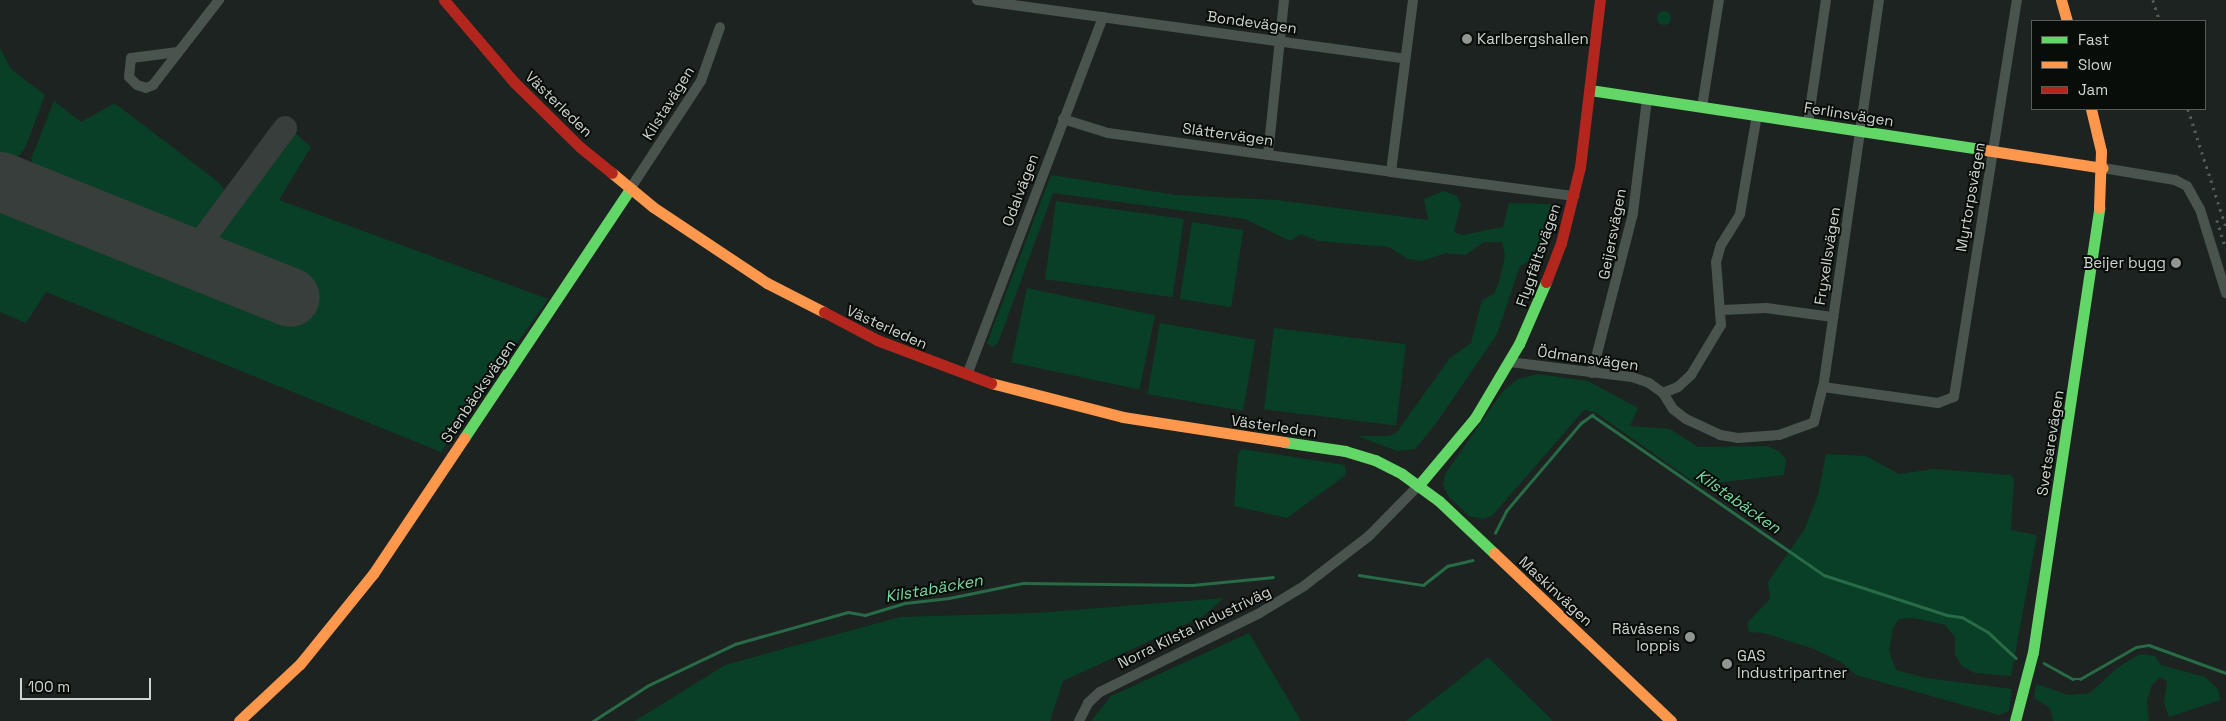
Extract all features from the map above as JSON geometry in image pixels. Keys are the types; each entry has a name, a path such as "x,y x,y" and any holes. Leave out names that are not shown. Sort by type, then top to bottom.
{"street":[{"path":"178,52 131,58 129,77 137,85 146,88 153,85 219,0"},
{"name":"Västerleden","path":"444,0 521,89 580,147 630,189 714,251 795,300 877,340 966,375 1051,400 1123,417 1361,455 1387,466 1418,486"},
{"name":"Bondevägen","path":"977,0 1405,59"},
{"path":"1049,10 1055,0"},
{"path":"1268,155 1284,0"},
{"path":"1391,172 1412,0"},
{"name":"Flygfältsvägen","path":"1418,486 1475,418 1509,362 1540,300 1574,196 1590,90 1600,0"},
{"path":"1702,107 1719,0"},
{"path":"1808,123 1826,0"},
{"name":"Fryxellsvägen","path":"1823,386 1879,0"},
{"name":"Myrtorpsvägen","path":"1823,386 1938,403 1953,398 2016,0"},
{"path":"2061,0 2067,20"},
{"name":"Odalvägen","path":"966,375 1102,16"},
{"name":"Kilstavägen","path":"630,189 701,81 720,27"},
{"name":"Ferlinsvägen","path":"1590,90 2103,168"},
{"name":"Geijersvägen","path":"1592,373 1633,213 1647,98"},
{"name":"Svetsarevägen","path":"2015,721 2033,652 2103,168 2092,110"},
{"path":"1663,393 1678,387 1704,357 1721,325 1722,310 1716,262 1721,245 1740,214 1757,115"},
{"name":"Slåttervägen","path":"1063,119 1108,133 1574,196"},
{"path":"2103,168 2175,180 2187,186 2200,208 2226,293"},
{"name":"Stenbäcksvägen","path":"239,721 300,664 348,607 630,189"},
{"path":"1722,310 1766,308 1833,317"},
{"name":"Ödmansvägen","path":"1509,362 1632,377 1649,382 1663,393 1673,409 1703,429 1720,435 1757,438 1779,435 1814,422 1823,386"},
{"name":"Norra Kilsta Industriväg","path":"1079,721 1088,703 1100,692 1258,614 1304,586 1369,536 1418,486"},
{"name":"Maskinvägen","path":"1418,486 1439,501 1671,721"}],"green space":[{"path":"1664,11 1669,13 1671,18 1669,23 1664,25 1659,23 1657,18 1659,13"},
{"path":"0,48 11,69 45,95 26,146 20,155 5,160 0,158"},
{"path":"54,101 81,122 113,104 117,105 217,181 226,191 225,197 198,233 191,235 39,173 31,159"},
{"path":"292,130 311,147 279,200 548,299 441,452 46,292 26,323 0,312 0,202 283,316 298,278 224,247 218,235"},
{"path":"1051,175 1176,195 1276,200 1428,220 1424,199 1444,191 1457,196 1461,204 1454,232 1463,235 1503,227 1509,203 1552,204 1554,214 1550,237 1540,255 1520,266 1497,334 1435,425 1415,449 1397,451 1357,436 1388,436 1396,433 1450,358 1471,343 1482,300 1494,294 1499,282 1505,256 1502,242 1484,242 1465,255 1446,253 1422,261 1408,259 1389,247 1318,241 1301,234 1290,241 1245,219 1053,193 998,343 992,347 987,343"},
{"path":"1056,201 1184,219 1173,297 1045,279"},
{"path":"1192,222 1243,230 1231,307 1180,299"},
{"path":"1027,288 1155,315 1139,390 1011,362"},
{"path":"1160,323 1256,340 1243,411 1147,394"},
{"path":"1274,328 1406,344 1396,426 1264,409"},
{"path":"1538,374 1588,381 1638,408 1630,426 1670,429 1698,447 1767,446 1779,451 1786,460 1784,475 1698,485 1595,412 1584,410 1492,516 1483,519 1469,516 1448,496 1443,484 1445,474 1503,391 1518,379"},
{"path":"1242,449 1345,465 1346,475 1287,518 1234,506 1238,454"},
{"path":"1826,454 1866,456 1899,474 1934,469 2011,475 2014,479 2011,530 2037,535 2011,676 1975,673 1962,666 1955,655 1955,637 1945,625 1914,618 1899,619 1893,628 1889,651 1896,670 1926,678 2012,689 2009,711 1999,715 1856,675 1841,662 1814,649 1764,633 1749,632 1747,623 1770,599 1768,582 1804,530 1818,495"},
{"path":"1224,598 1202,617 1063,681 1050,721 635,721 725,665 900,617 1036,613"},
{"path":"1249,633 1301,721 1091,721 1111,696"},
{"path":"2140,654 2155,656 2161,665 2205,677 2218,689 2220,700 2169,717 2164,703 2167,681 2160,677 2152,685 2147,701 2149,721 2053,721 2050,708 2034,698 2036,684 2069,695 2090,693 2117,668"},
{"path":"1488,657 1553,721 1406,721"}],"waterway":[{"name":"Kilstabäcken","path":"1495,533 1506,511 1581,423 1592,415 1824,575 1947,615 1962,617 1988,632 2016,658"},
{"name":"Kilstabäcken","path":"1359,575 1423,585 1447,566 1472,560"},
{"name":"Kilstabäcken","path":"593,721 647,686 735,644 848,612 865,615 905,603 949,598 1023,583 1192,585 1273,577"},
{"name":"Kilstabäcken","path":"2044,663 2073,679 2080,679 2136,647 2149,645 2226,673"}],"taxiway":[{"path":"171,249 189,249 200,243 285,128"}],"runway":[{"path":"0,181 290,297"}],"railway":[{"path":"2153,0 2160,20"},
{"path":"2188,110 2226,227"},
{"path":"2217,220 2226,249"}],"traffic: fast":[{"path":"1590,90 1979,149"},
{"path":"464,438 630,189"},
{"path":"2015,721 2033,652 2099,208"},
{"path":"1418,486 1475,418 1519,344 1546,282"},
{"path":"1284,442 1345,451 1375,460 1402,474 1439,501 1494,553"}],"traffic: slow":[{"path":"2061,0 2067,20"},
{"path":"2091,110 2101,151 2099,208"},
{"path":"1979,149 2103,168"},
{"path":"612,173 653,207 767,283 824,312"},
{"path":"991,383 1123,417 1284,442"},
{"path":"239,721 300,664 373,574 464,438"},
{"path":"1494,553 1671,721"}],"traffic: jam":[{"path":"444,0 515,83 580,147 612,173"},
{"path":"1546,282 1561,243 1580,167 1600,0"},
{"path":"824,312 877,340 991,383"}],"place":[{"name":"Karlbergshallen","path":"1467,39"},
{"name":"Beijer bygg","path":"2176,263"},
{"name":"Rävåsens loppis","path":"1690,637"},
{"name":"GAS Industripartner","path":"1727,664"}]}
